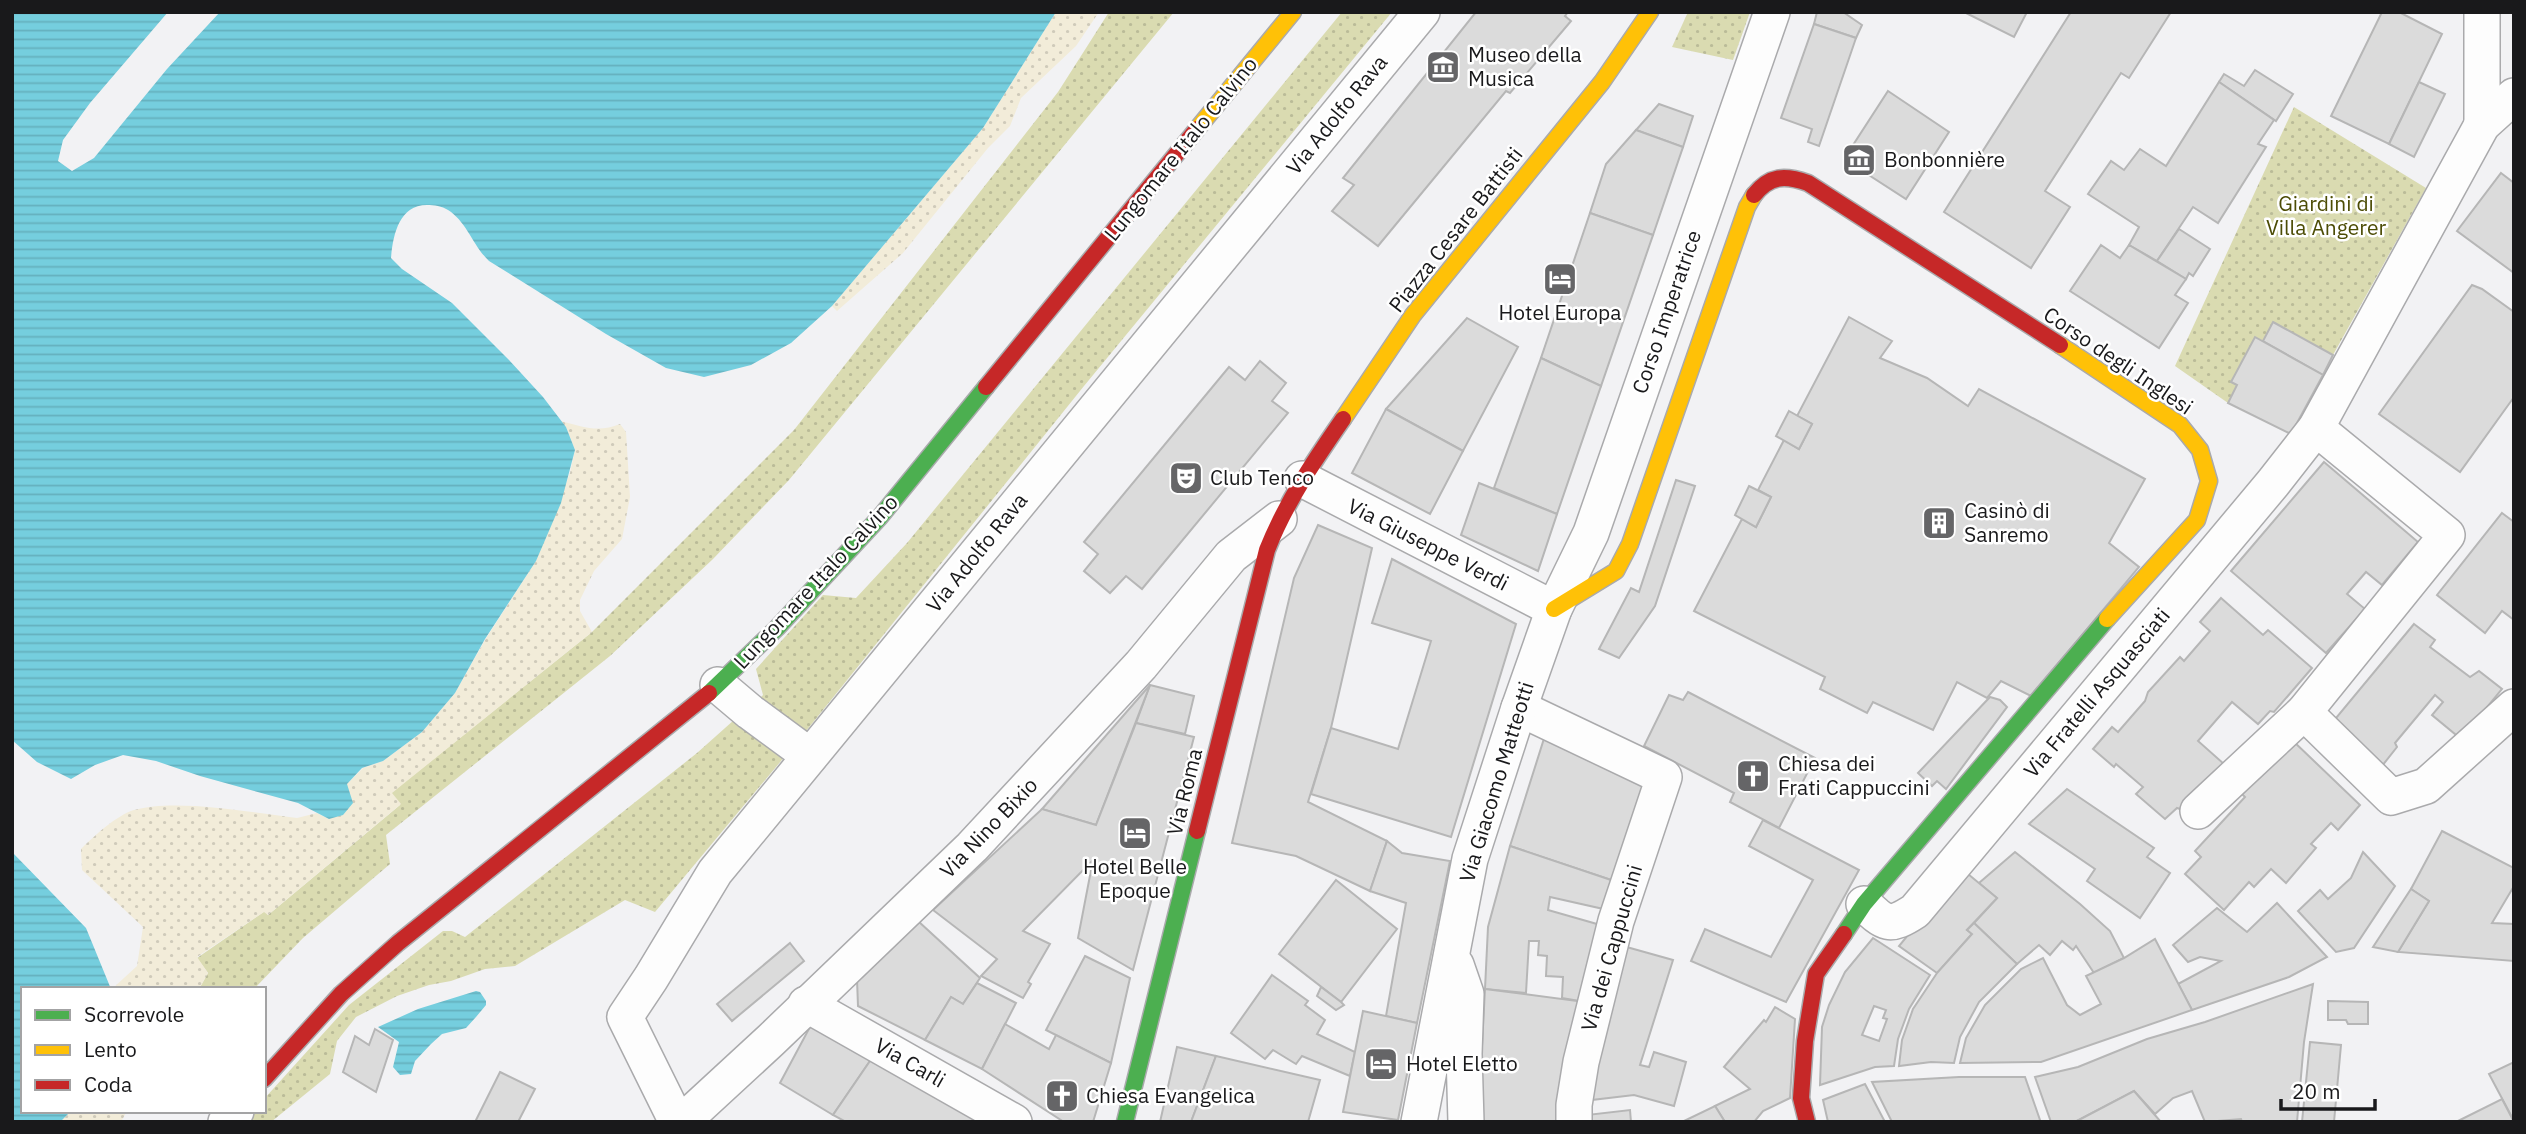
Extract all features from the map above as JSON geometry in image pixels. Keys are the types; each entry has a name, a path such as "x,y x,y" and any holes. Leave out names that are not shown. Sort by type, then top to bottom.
{"street":[{"name":"Lungomare Italo Calvino","path":"266,1077 341,994 398,943 718,685 777,628 880,517 1293,12"},
{"name":"Via Adolfo Rava","path":"679,1122 625,1017 652,978 715,873 1422,12"},
{"name":"Piazza Cesare Battisti","path":"1302,479 1413,315 1602,82 1650,12"},
{"name":"Corso Imperatrice","path":"1554,609 1591,533 1772,12"},
{"name":"Via Fratelli Asquasciati","path":"2482,12 2482,125"},
{"name":"Via Fratelli Asquasciati","path":"1864,904 1883,921 1897,922 1915,911 2273,483 2316,428 2482,125 2514,96"},
{"name":"Corso degli Inglesi","path":"1554,609 1616,571 1630,544 1747,207 1759,186 1775,177 1792,176 1808,183 2132,391 2180,425 2200,450 2209,481 2197,520 2101,626 1864,904 1816,974 1805,1041 1801,1098 1807,1122"},
{"path":"2197,811 2304,712 2447,535 2316,428"},
{"name":"Via Roma","path":"1125,1122 1267,550 1279,519 1302,479"},
{"name":"Via Giuseppe Verdi","path":"1302,479 1554,609"},
{"name":"Via Nino Bixio","path":"679,1122 771,1040 972,847 1141,665 1231,556 1279,519"},
{"name":"Via Giacomo Matteotti","path":"1419,1122 1470,859 1518,708 1554,609"},
{"path":"718,685 810,756"},
{"path":"2304,712 2391,797 2426,786 2514,707"},
{"name":"Via dei Cappuccini","path":"1518,708 1664,777 1616,921 1581,1062 1574,1122"},
{"path":"1451,952 1466,994 1466,1122"},
{"name":"Via Carli","path":"806,1004 1014,1122"}],"green space":[{"path":"1109,12 1174,12 789,480 713,559 610,656 386,835 390,864 303,938 256,987 200,987 208,973 197,958 265,911 268,915 400,805 391,793 592,632 794,430 1058,92"},
{"path":"1342,12 1392,12 1084,386 802,736 756,702 763,695 756,669 823,595 856,598 907,543"},
{"path":"1688,12 1750,12 1733,60 1672,47"},
{"name":"Giardini di Villa Angerer","path":"2294,107 2426,188 2333,355 2273,323 2263,341 2255,337 2231,382 2237,385 2228,403 2175,366"},
{"path":"734,720 786,755 655,912 625,900 515,966 485,969 397,996 356,1017 337,1041 330,1074 271,1122 244,1122 251,1113 266,1113 266,1097 349,1005 443,931 452,931 465,937 697,753"}],"sand":[{"path":"1056,12 1099,12 1076,46 1021,98 1010,126 988,148 903,253 837,311 832,306 983,128"},
{"path":"561,421 598,429 620,424 626,432 630,497 622,539 594,571 580,600 580,611 592,632 392,793 401,804 268,915 264,912 197,957 208,973 200,987 114,987 137,966 143,927 82,870 81,849 120,816 152,807 193,806 297,818 317,813 329,819 347,784 363,768 383,761 422,732 455,693 485,640 536,561 570,473 575,450"},
{"path":"69,1113 126,1113 121,1122 60,1122"}],"water":[{"path":"12,12 1056,12 983,128 832,306 791,343 751,365 704,377 666,368 489,261 460,221 446,209 432,205 417,206 404,216 396,231 391,258 402,269 452,303 509,360 566,427 575,450 561,503 536,561 485,639 455,693 422,732 383,761 362,768 347,784 353,803 343,815 329,819 298,803 156,761 123,755 95,765 71,779 37,762 12,740"},
{"path":"12,852 86,928 110,987 21,987 21,1113 69,1113 60,1122 12,1122"},
{"path":"480,992 486,1005 476,1017 466,1028 442,1034 415,1061 411,1074 400,1075 393,1067 399,1042 378,1027 418,1009"}],"pier":[{"path":"168,12 220,12 167,69 94,158 72,171 58,161 63,140 90,103"}],"building":[{"path":"1476,12 1568,12 1565,16 1571,21 1510,93 1506,91 1378,246 1332,211 1354,185 1343,178"},
{"path":"1817,12 1843,12 1862,25 1856,38 1814,24"},
{"path":"1964,12 2027,12 2014,37"},
{"path":"2071,12 2171,12 2129,78 2121,73 2045,191 2070,207 2031,268 1944,212"},
{"path":"2382,12 2399,12 2442,34 2389,144 2331,116"},
{"path":"1814,24 1856,38 1819,146 1808,142 1812,129 1781,118"},
{"path":"2255,70 2293,94 2276,121 2219,82 2224,74 2244,86"},
{"path":"2219,82 2274,120 2258,144 2266,147 2218,223 2193,207 2157,261 2129,245 2139,227 2088,194 2111,161 2124,170 2140,149 2166,166"},
{"path":"2419,82 2445,94 2414,157 2389,144"},
{"path":"1888,91 1949,132 1906,199 1844,159"},
{"path":"1659,104 1693,116 1683,147 1636,130"},
{"path":"1636,130 1683,147 1653,235 1590,213 1606,164"},
{"path":"2501,173 2514,183 2514,273 2457,231"},
{"path":"1590,213 1653,235 1601,386 1541,358"},
{"path":"2179,229 2210,249 2193,276 2189,273 2186,279 2157,261"},
{"path":"2101,245 2120,258 2129,245 2186,279 2175,295 2188,303 2159,348 2070,291"},
{"path":"2472,285 2514,312 2514,397 2460,472 2379,414"},
{"name":"Casinò di Sanremo","path":"1849,317 1892,341 1880,358 1927,378 1968,406 1979,389 2145,479 2109,543 2139,567 2031,696 2001,681 1987,698 1957,682 1933,730 1873,702 1867,713 1820,689 1825,677 1694,611 1742,519 1756,527 1771,497 1758,490 1784,440 1799,449 1812,424 1797,416"},
{"path":"1467,318 1518,347 1463,451 1386,409"},
{"path":"2273,322 2333,355 2323,375 2263,341"},
{"path":"2255,337 2323,375 2291,434 2228,403 2237,385 2231,382"},
{"path":"1541,358 1601,386 1557,514 1494,488"},
{"name":"Club Tenco","path":"1260,361 1286,383 1272,401 1288,413 1142,589 1126,576 1110,593 1084,571 1098,554 1084,542 1229,367 1245,380"},
{"path":"1386,409 1463,451 1430,514 1352,473"},
{"path":"1789,411 1812,424 1799,449 1776,436"},
{"path":"2324,462 2418,542 2382,585 2366,572 2347,594 2365,609 2326,653 2231,571"},
{"path":"1676,480 1695,486 1655,606 1619,658 1599,649 1631,588 1639,592"},
{"path":"1479,483 1557,514 1538,571 1461,535"},
{"path":"1749,486 1771,497 1756,527 1735,515"},
{"path":"2502,513 2514,522 2514,620 2502,611 2485,633 2437,595"},
{"path":"1318,525 1372,548 1331,728 1308,802 1387,841 1370,891 1296,856 1232,843 1294,578"},
{"path":"1392,559 1516,624 1451,837 1311,794 1331,728 1398,749 1431,641 1372,623"},
{"path":"2221,598 2263,635 2268,630 2312,668 2274,712 2270,711 2258,724 2232,702 2198,741 2224,764 2183,810 2177,808 2165,819 2136,794 2143,787 2093,749 2112,727 2118,732 2145,701 2148,692 2180,657 2184,661 2210,631 2200,622"},
{"path":"2414,624 2435,640 2430,647 2470,677 2479,671 2502,689 2461,739 2432,715 2443,702 2435,695 2395,743 2397,747 2382,766 2331,724"},
{"path":"1150,685 1194,696 1185,734 1136,723"},
{"path":"1150,685 1096,825 1042,809"},
{"name":"Chiesa dei Frati Cappuccini","path":"1688,692 1815,758 1779,828 1730,802 1734,793 1644,746 1669,695 1683,700"},
{"path":"1990,697 2000,700 2007,707 1946,789 1937,781 1932,786 1918,773"},
{"path":"1136,723 1194,737 1133,970 1078,938 1093,860 1023,931 1050,944 1028,982 1031,984 1023,998 981,976 997,959 933,910 1042,809 1096,825"},
{"path":"1548,726 1648,773 1617,882 1510,846"},
{"path":"2291,739 2360,805 2338,830 2331,823 2311,844 2316,848 2286,883 2271,869 2254,887 2249,882 2224,910 2185,874 2201,857 2195,851 2245,797 2241,793"},
{"path":"2067,789 2154,848 2147,857 2170,873 2140,918 2087,881 2095,869 2029,824"},
{"path":"1763,820 1859,870 1786,1002 1691,961 1705,929 1771,957 1813,880 1749,846"},
{"path":"2442,831 2514,868 2514,886 2492,923 2514,924 2514,961 2398,952 2429,901 2411,889"},
{"path":"1387,841 1402,853 1450,861 1417,1023 1386,1016 1406,903 1370,891"},
{"path":"1510,846 1617,882 1608,910 1550,897 1548,910 1604,926 1585,1002 1562,998 1563,977 1546,976 1547,956 1538,955 1539,941 1529,941 1526,993 1485,989 1488,927"},
{"path":"2015,852 2110,931 2124,958 2094,973 2076,946 2073,950 2062,941 2050,955 2039,945 2017,964 1974,923 1997,898 1979,883"},
{"path":"2363,852 2395,886 2354,948 2336,952 2298,911 2320,890 2328,899 2351,878"},
{"path":"1962,869 1997,898 1967,930 1972,934 1937,973 1899,946"},
{"path":"1336,880 1397,929 1341,1002 1279,954"},
{"path":"2411,889 2429,901 2398,952 2373,947"},
{"path":"2277,903 2327,957 2289,977 2192,1010 2178,984 2221,961 2200,957 2188,962 2173,945 2217,908 2247,932"},
{"path":"918,921 980,978 963,1004 951,997 925,1040 858,1006 857,979"},
{"path":"1974,923 2017,964 1979,1002 1960,1037 1954,1063 1931,1062 1899,1066 1902,1040 1913,1009 1937,973 1972,934 1967,930"},
{"path":"1873,938 1930,975 1909,1009 1898,1039 1894,1066 1875,1067 1820,1085 1822,1027 1845,972","holes":["1874,1006 1886,1010 1883,1018 1887,1019 1879,1041 1862,1035"]},
{"path":"2155,939 2192,1010 2041,1062 1960,1063 1966,1038 1985,1005 2021,969 2043,958 2067,1005 2080,1015 2101,1004 2086,976"},
{"path":"790,943 804,961 732,1021 717,1004"},
{"path":"1623,946 1673,960 1640,1065 1649,1067 1654,1052 1686,1062 1674,1106 1634,1095 1583,1101"},
{"path":"1085,956 1130,978 1111,1063 1046,1030"},
{"name":"Hotel Eletto","path":"1272,975 1308,1001 1305,1005 1325,1020 1317,1034 1355,1052 1350,1076 1302,1056 1296,1064 1273,1050 1265,1059 1231,1033"},
{"path":"977,983 1016,1003 982,1069 925,1040 951,997 963,1004"},
{"path":"2313,984 2304,1042 2297,1122 2242,1122 2241,1119 2205,1122 2192,1091 2173,1098 2155,1114 2134,1091 2075,1122 2051,1122 2035,1077 2078,1067 2147,1039 2205,1022"},
{"path":"1321,987 1344,1005 1336,1010 1317,996"},
{"path":"1485,989 1585,1002 1568,1122 1478,1122"},
{"path":"2328,1001 2368,1002 2368,1024 2328,1020"},
{"path":"1775,1007 1795,1019 1790,1098 1763,1111 1754,1122 1725,1122 1715,1106 1750,1089 1724,1067 1764,1020 1766,1022"},
{"name":"Hotel Eletto","path":"1363,1011 1417,1023 1398,1120 1343,1112"},
{"name":"Chiesa Evangelica","path":"1005,1024 1049,1049 1056,1035 1111,1063 1093,1122 1064,1122 982,1069"},
{"path":"811,1025 872,1058 833,1115 780,1083"},
{"path":"375,1029 393,1040 376,1092 343,1072 355,1036 369,1045"},
{"path":"2310,1042 2341,1045 2334,1122 2302,1122"},
{"path":"1177,1047 1216,1056 1191,1122 1160,1122"},
{"path":"1216,1056 1320,1080 1308,1122 1191,1122"},
{"path":"872,1058 981,1116 978,1122 846,1122 833,1115"},
{"path":"2514,1062 2514,1121 2489,1074"},
{"path":"500,1072 535,1089 518,1122 475,1122"},
{"path":"1959,1077 2025,1077 2040,1120 1892,1122 1872,1082"},
{"path":"1865,1084 1885,1122 1828,1122 1823,1100"},
{"path":"2134,1091 2161,1122 2075,1122"},
{"path":"2502,1099 2514,1122 2456,1122"},
{"path":"1715,1106 1725,1122 1682,1122"},
{"path":"1630,1110 1631,1122 1580,1122 1578,1116"}],"traffic: fast":[{"path":"709,693 777,628 880,517 986,387"},
{"path":"1844,934 1864,904 2107,619"},
{"path":"1125,1122 1197,831"}],"traffic: slow":[{"path":"1197,129 1293,12"},
{"path":"1343,419 1413,315 1602,82 1650,12"},
{"path":"1554,609 1616,571 1630,544 1747,207 1754,195"},
{"path":"2060,345 2180,425 2200,450 2209,481 2197,520 2107,619"}],"traffic: jam":[{"path":"986,387 1197,129"},
{"path":"1754,195 1760,188 1778,178 1808,183 2060,345"},
{"path":"1197,831 1267,550 1311,466 1343,419"},
{"path":"266,1077 341,994 398,943 709,693"},
{"path":"1807,1122 1801,1098 1805,1041 1816,974 1844,934"}],"place":[{"name":"Museo della Musica","path":"1443,67"},
{"name":"Bonbonnière","path":"1859,160"},
{"name":"Hotel Europa","path":"1560,279"},
{"name":"Club Tenco","path":"1186,478"},
{"name":"Casinò di Sanremo","path":"1939,523"},
{"name":"Chiesa dei Frati Cappuccini","path":"1753,776"},
{"name":"Hotel Belle Epoque","path":"1135,833"},
{"name":"Hotel Eletto","path":"1381,1064"},
{"name":"Chiesa Evangelica","path":"1062,1096"}]}
